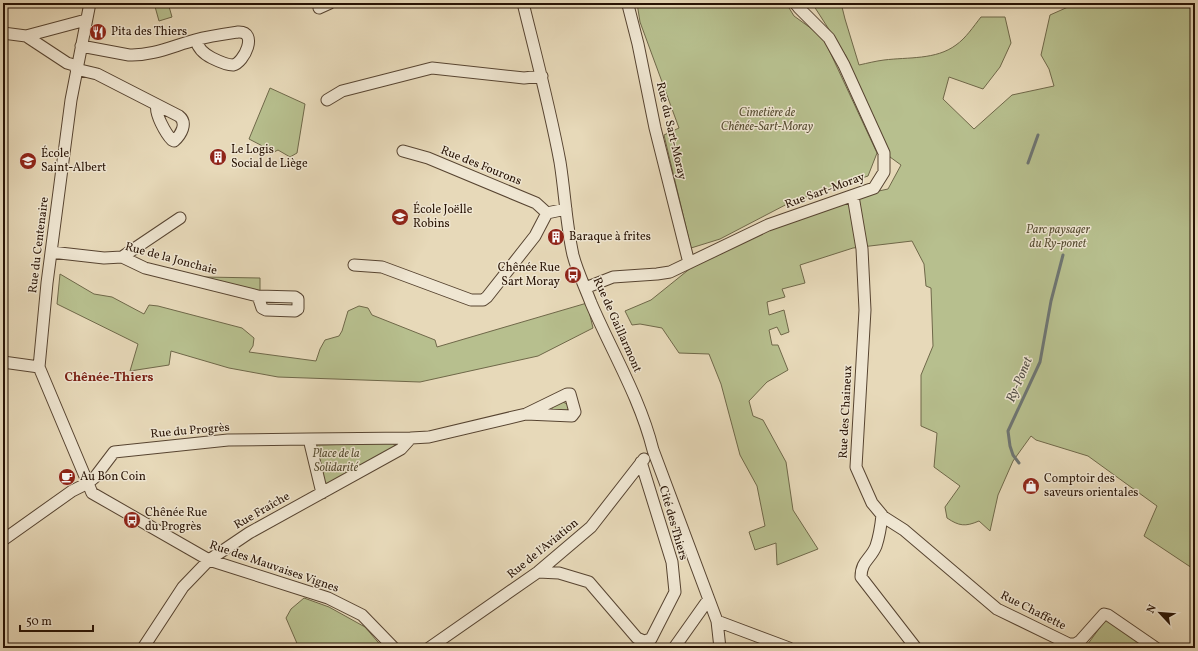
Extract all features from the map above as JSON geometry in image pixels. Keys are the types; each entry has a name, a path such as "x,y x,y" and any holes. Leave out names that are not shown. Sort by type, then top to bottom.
{"street":[{"name":"Rue du Centenaire","path":"88,483 39,367 51,252 66,136 76,68 90,3"},
{"path":"319,8 330,3"},
{"name":"Rue de Gaillarmont","path":"523,3 553,126 573,255 585,288 600,323 627,378 650,436 653,450 717,621 720,648"},
{"name":"Rue Sart-Moray","path":"585,288 613,277 670,272 768,225 854,199 874,188 884,172 884,153 844,65 829,38 795,3"},
{"name":"Rue du Sart-Moray","path":"628,5 638,44 655,128 689,263"},
{"path":"3,33 26,36 86,20"},
{"path":"26,36 76,68 97,74 157,105"},
{"path":"81,46 136,55 174,47 196,40"},
{"path":"327,100 342,91 432,68 524,78 542,76"},
{"name":"Rue des Fourons","path":"402,151 428,158 536,203 546,212"},
{"name":"Rue des Chaineux","path":"854,199 862,249 865,310 856,467 872,503 882,516"},
{"path":"354,265 382,267 471,300 483,300 496,286 535,236 546,212 566,209"},
{"path":"122,258 180,218"},
{"name":"Rue de la Jonchaie","path":"51,252 104,258 122,258 146,268 258,296"},
{"path":"3,362 39,367"},
{"path":"411,438 401,449 322,493 310,439 429,437 526,414"},
{"name":"Rue du Progrès","path":"88,483 114,452 228,440 310,439"},
{"name":"Rue de l'Aviation","path":"429,648 538,572 591,528 641,462 653,450"},
{"name":"Cité des Thiers","path":"538,572 559,573 589,582 637,638 644,641 651,639 675,592 672,562 641,462"},
{"path":"3,540 72,490 88,483"},
{"name":"Rue des Mauvaises Vignes","path":"88,483 92,493 209,560 328,598 362,615 394,648"},
{"name":"Rue Fraîche","path":"144,648 183,587 209,560 249,533 322,493"},
{"path":"882,516 875,548 864,562 861,569 861,577 916,648"},
{"name":"Rue Chaffette","path":"882,516 904,530 997,609 1069,644 1075,644 1080,641 1104,614 1156,648"},
{"path":"674,648 708,600"},
{"path":"717,621 789,648"}],"green space":[{"path":"154,3 168,3 172,17 159,21"},
{"name":"Cimetière de Chênée-Sart-Moray","path":"637,3 786,3 794,16 823,37 877,153 868,176 791,202 720,239 691,248 664,135 679,128 640,22"},
{"name":"Parc paysager du Ry-ponet","path":"812,3 841,3 859,65 881,60 931,56 948,50 960,42 981,17 1005,17 1011,43 1000,67 983,89 949,77 943,99 974,129 1012,95 1054,86 1049,69 1041,55 1050,15 1077,3 1195,3 1195,570 1144,536 1157,506 1088,456 1036,440 1031,436 1013,461 998,495 990,531 979,521 962,525 947,518 945,507 960,486 934,467 937,433 921,426 921,375 933,346 931,288 926,286 924,264 912,241 853,248 800,265 805,283 782,289 785,297 767,302 769,315 784,310 789,332 781,335 777,327 769,330 772,345 778,345 788,370 767,382 749,401 753,416 763,420 786,462 793,510 818,549 777,565 776,543 755,550 749,532 765,526 757,486 740,455 721,384 709,354 679,353 662,328 640,324 632,325 625,311 651,300 692,267 770,228 860,195 888,189 901,165 888,154 846,56"},
{"path":"270,88 305,104 297,153 290,157 278,150 274,152 249,139"},
{"path":"60,274 94,294 112,297 144,314 149,305 158,306 242,328 254,338 253,346 249,352 316,361 325,340 339,336 348,311 359,306 368,308 372,315 435,340 437,347 587,303 593,328 538,356 420,382 278,377 229,368 171,351 169,365 130,371 138,344 57,304"},
{"path":"204,277 260,278 260,291"},
{"path":"563,402 569,405 567,411 552,410 552,407"},
{"name":"Place de la Solidarité","path":"392,443 395,447 326,485 323,484 315,447 317,445"},
{"path":"304,598 329,607 365,627 383,648 299,648 286,618 291,609"},
{"path":"1106,619 1147,648 1085,648"}],"waterway":[{"name":"Ry-Ponet","path":"1028,163 1038,135"},
{"name":"Ry-Ponet","path":"1019,463 1013,455 1008,431 1040,362 1051,301 1063,255"}],"place":[{"name":"Pita des Thiers","path":"98,32"},
{"name":"Le Logis Social de Liège","path":"218,157"},
{"name":"École Saint-Albert","path":"28,161"},
{"name":"École Joëlle Robins","path":"400,217"},
{"name":"Baraque à frites","path":"556,237"},
{"name":"Chênée Rue Sart Moray","path":"573,275"},
{"name":"Au Bon Coin","path":"67,477"},
{"name":"Comptoir des saveurs orientales","path":"1031,486"},
{"name":"Chênée Rue du Progrès","path":"132,520"}],"district":[{"name":"Chênée-Thiers","path":"109,378"}]}
